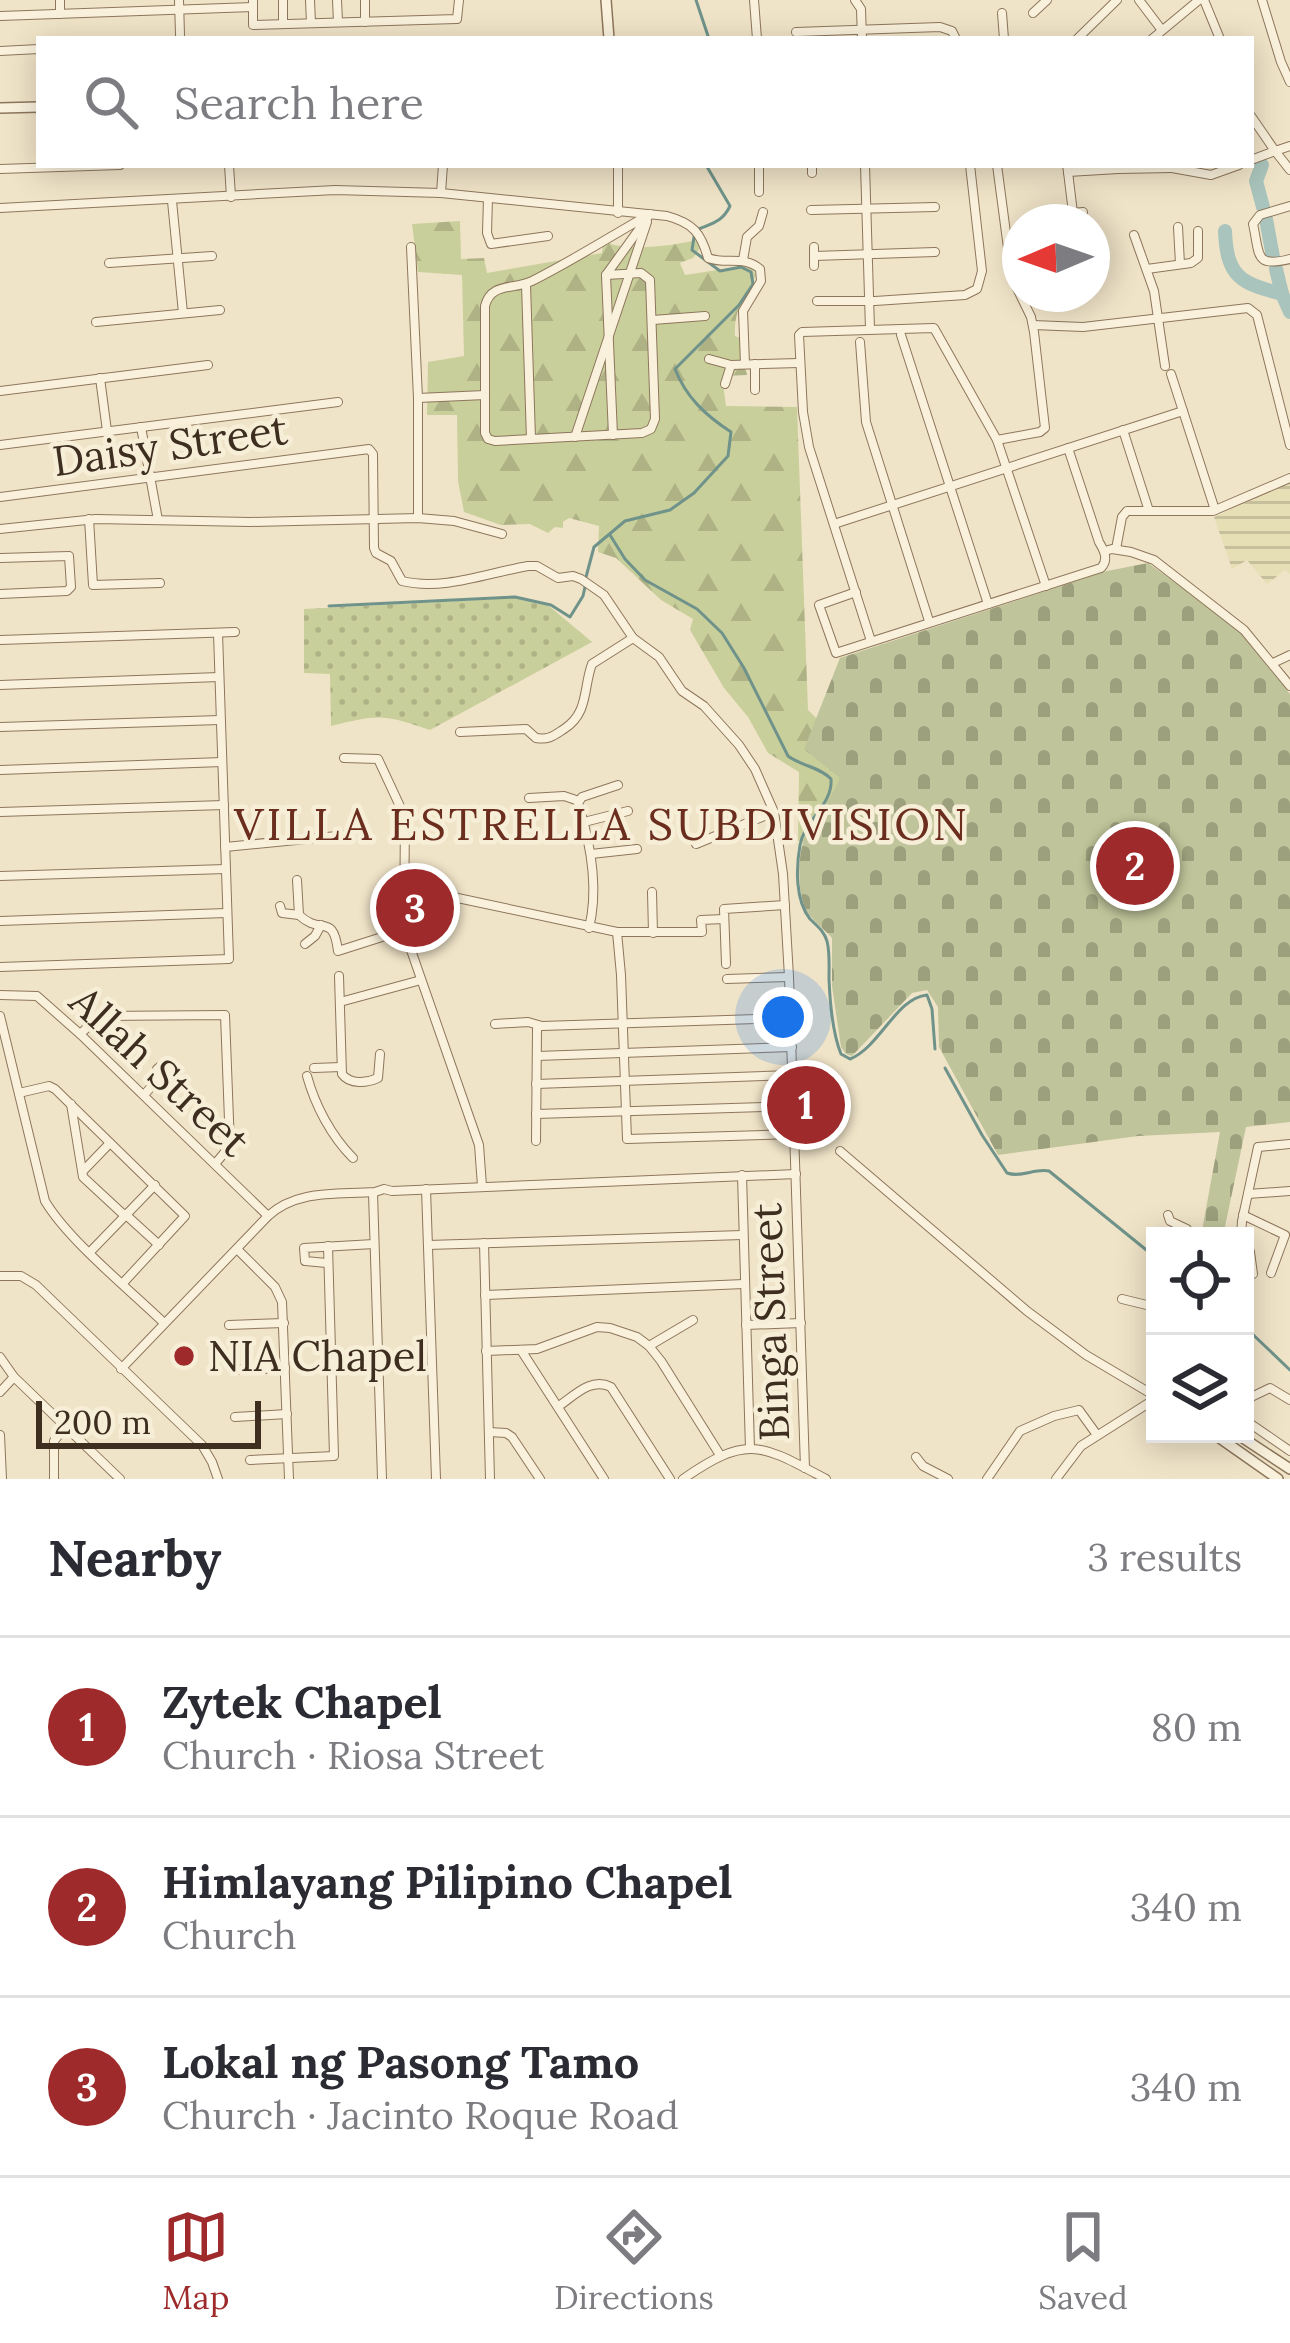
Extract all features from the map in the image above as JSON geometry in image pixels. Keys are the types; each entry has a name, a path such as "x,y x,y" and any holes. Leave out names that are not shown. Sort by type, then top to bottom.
{"street":[{"path":"60,0 60,14"},
{"path":"111,0 111,12"},
{"path":"283,0 284,24"},
{"path":"310,0 311,23"},
{"path":"337,0 338,22"},
{"path":"365,0 365,22"},
{"path":"0,16 253,4 254,25 457,19 459,0"},
{"path":"606,0 609,36"},
{"path":"754,0 757,36"},
{"path":"855,0 862,34"},
{"path":"1033,13 1048,0"},
{"path":"1080,36 1118,0"},
{"path":"1139,0 1161,29"},
{"path":"1155,36 1202,0 1219,36"},
{"path":"1262,0 1290,82"},
{"path":"179,5 180,35"},
{"path":"1002,13 1004,36"},
{"path":"796,32 862,34 940,27 954,35"},
{"path":"0,51 36,49"},
{"path":"0,108 36,107"},
{"path":"1254,120 1290,170"},
{"path":"1254,159 1290,146"},
{"path":"0,169 36,168"},
{"path":"229,168 231,197"},
{"path":"441,193 443,168"},
{"path":"618,168 618,213"},
{"path":"758,168 759,192"},
{"path":"866,168 870,329"},
{"path":"817,301 965,295 977,289 982,271 970,168"},
{"path":"997,168 1012,278 1033,325 1044,430 997,440"},
{"path":"1068,168 1071,204"},
{"path":"1181,168 1211,175 1231,168"},
{"path":"0,208 311,190 441,193 680,219 703,237 712,261 743,260 760,269 762,276 743,311 755,390"},
{"path":"488,199 491,244 548,236"},
{"path":"172,200 183,314"},
{"path":"1290,206 1260,214 1253,224 1260,258 1270,264 1290,259"},
{"path":"811,211 935,207"},
{"path":"743,260 744,243 763,212"},
{"path":"613,435 606,275 650,214"},
{"path":"606,275 646,275 652,287 653,425 642,433 488,440 486,301 495,290 526,285 650,214"},
{"path":"574,437 650,214"},
{"path":"1178,227 1180,264"},
{"path":"1147,268 1191,263 1198,258 1198,232"},
{"path":"1134,235 1154,291 1168,370 1216,510"},
{"path":"411,247 418,518"},
{"path":"814,256 935,252"},
{"path":"109,263 212,256"},
{"path":"526,285 531,439"},
{"path":"1033,325 1083,327 1248,308 1257,315 1290,445"},
{"path":"96,322 220,310"},
{"path":"653,320 705,316"},
{"path":"871,641 805,429 802,332 934,328 997,440 1046,586"},
{"path":"901,335 988,604"},
{"path":"860,342 864,414 929,621"},
{"path":"709,359 731,365 800,365"},
{"path":"0,391 208,365"},
{"path":"725,385 731,365"},
{"path":"100,378 106,431"},
{"path":"418,398 485,395"},
{"path":"0,445 338,403"},
{"path":"834,524 1183,411"},
{"path":"141,427 158,520"},
{"path":"1123,430 1149,511"},
{"path":"856,592 819,605 836,653 1101,568 1105,550 1068,448"},
{"name":"Daisy Street","path":"0,497 369,449 374,454 373,520"},
{"path":"1116,549 1124,512 1216,510 1290,478"},
{"path":"0,529 88,519 418,518 454,521 502,534"},
{"path":"88,519 93,585 160,584"},
{"name":"Binga Street","path":"373,520 376,553 391,561 398,578 407,584 537,566 559,578 573,577 593,586 633,638 659,657 682,691 704,706 739,745 774,812 789,977 805,1468"},
{"path":"1105,550 1154,560 1235,622 1290,686"},
{"path":"0,558 69,556 71,587 0,594"},
{"path":"0,640 236,632"},
{"path":"0,967 229,959 218,633"},
{"path":"460,732 526,729 536,738 548,739 578,718 592,664 633,638"},
{"path":"1273,663 1290,655"},
{"path":"0,685 219,677"},
{"path":"0,728 221,720"},
{"path":"344,758 378,759 405,817 404,930 479,1148 482,1186"},
{"path":"0,770 222,762"},
{"path":"589,928 590,854 578,805 582,797 618,785"},
{"path":"529,798 564,796 579,801"},
{"path":"0,812 224,805"},
{"path":"584,822 628,811"},
{"path":"696,844 774,812"},
{"path":"225,847 347,835"},
{"path":"590,854 637,849"},
{"path":"0,876 226,869"},
{"path":"297,880 299,915"},
{"path":"406,892 469,900 617,932 702,932 701,920 785,905"},
{"path":"652,892 653,933"},
{"path":"280,906 282,913 299,915 337,935 337,949 342,952 404,930"},
{"path":"0,921 227,914"},
{"path":"724,914 726,964"},
{"path":"305,944 321,926"},
{"path":"617,932 628,1139 794,1134"},
{"path":"339,976 341,1067 346,1080 378,1078 380,1054"},
{"path":"727,979 789,977"},
{"path":"340,1002 421,980"},
{"name":"Allah Street","path":"0,995 37,996 268,1216"},
{"path":"0,1016 45,1202 164,1323"},
{"path":"80,1034 100,1016 225,1016 230,1146 215,1164"},
{"path":"495,1024 790,1018"},
{"path":"536,1141 537,1029 542,1026"},
{"path":"537,1056 791,1047"},
{"path":"341,1067 310,1072 318,1106 353,1158"},
{"path":"536,1084 792,1075"},
{"path":"144,1095 158,1078"},
{"path":"20,1093 49,1086 185,1216 123,1283"},
{"path":"70,1104 83,1177 159,1246"},
{"path":"536,1114 794,1106"},
{"path":"83,1171 110,1143"},
{"path":"1242,1227 1258,1148 1290,1144"},
{"path":"840,1151 1019,1305 1146,1391"},
{"path":"122,1369 268,1216 294,1198 384,1189 796,1174"},
{"path":"742,1175 750,1449"},
{"path":"90,1252 154,1184"},
{"path":"426,1189 436,1479"},
{"path":"1248,1194 1290,1191"},
{"path":"374,1192 382,1479"},
{"path":"1168,1215 1170,1221 1185,1227"},
{"path":"1243,1216 1286,1235 1271,1273"},
{"path":"428,1245 742,1235"},
{"path":"327,1263 308,1263 304,1248 374,1244"},
{"path":"484,1244 490,1479"},
{"path":"250,1460 334,1456 328,1246"},
{"path":"236,1249 278,1291 282,1302 290,1479"},
{"path":"0,1276 31,1281 202,1445 218,1479"},
{"path":"485,1295 744,1284"},
{"path":"1122,1299 1146,1305"},
{"path":"649,1346 693,1320"},
{"path":"229,1325 284,1323"},
{"path":"746,1325 801,1323"},
{"path":"486,1351 543,1347 597,1327 623,1331 649,1346 720,1455"},
{"path":"521,1350 604,1479"},
{"path":"0,1357 14,1377 120,1479"},
{"path":"233,1370 286,1368"},
{"path":"0,1392 14,1377"},
{"path":"559,1406 591,1384 605,1383 670,1479"},
{"path":"1254,1396 1270,1388 1290,1400"},
{"path":"1056,1479 1076,1450 1146,1405"},
{"path":"987,1479 1024,1428 1078,1411 1097,1436"},
{"path":"235,1417 287,1414"},
{"path":"1254,1426 1290,1450"},
{"path":"54,1479 53,1447 65,1427"},
{"path":"489,1432 506,1432 512,1437 541,1479"},
{"path":"0,1435 2,1479"},
{"path":"1227,1443 1274,1475 1278,1460"},
{"path":"1251,1443 1290,1468"},
{"path":"683,1479 720,1455 750,1449 778,1454 826,1479"},
{"path":"916,1457 948,1479"}],"shaded area":[{"path":"1290,483 1290,574 1285,570 1267,584 1247,560 1232,569 1214,517"}],"green space":[{"path":"460,221 461,259 484,258 487,273 602,253 603,241 636,247 697,240 701,247 693,258 680,263 685,275 743,266 756,275 735,326 747,375 722,376 726,406 797,407 808,710 816,718 825,709 850,788 808,829 804,842 798,841 799,772 768,753 690,630 693,619 661,600 616,558 598,552 599,526 569,518 563,528 548,533 530,524 501,525 464,512 458,481 457,415 427,415 428,362 464,356 462,275 418,272 412,224"},
{"path":"1148,563 1236,627 1290,694 1290,1122 1246,1127 1225,1227 1203,1227 1220,1132 1138,1136 998,1155 939,1047 938,1007 927,990 912,993 852,1056 846,1054 832,986 832,938 806,910 801,890 799,867 806,834 840,778 804,749 840,658 1107,571"},
{"path":"515,598 549,606 592,642 430,730 381,718 331,726 330,674 304,673 304,609"}],"waterway":[{"path":"696,0 708,36"},
{"path":"1262,165 1256,181 1263,207"},
{"path":"699,229 721,218 730,206 708,168"},
{"path":"1266,219 1273,257"},
{"path":"1225,231 1229,258 1238,275 1282,294"},
{"path":"586,577 594,547 625,521 670,510 694,493 728,456 731,432 697,405 675,369 739,305 753,284 751,272 741,267 720,271 692,250 694,237"},
{"path":"1276,269 1290,312"},
{"path":"610,535 645,580 697,609 722,633 788,756 831,779 828,797 803,836 797,874 805,911 827,941 832,1017 841,1054 850,1059 861,1053 906,1005 927,995 935,1049"},
{"path":"329,606 515,597 551,605 570,617 585,587"},
{"path":"945,1068 1007,1173 1049,1171 1146,1250"},
{"path":"1253,1335 1290,1370"}],"place":[{"name":"Himlayang Pilipino Chapel","path":"1135,866"},
{"name":"Lokal ng Pasong Tamo","path":"415,908"},
{"name":"Zytek Chapel","path":"806,1105"},
{"name":"NIA Chapel","path":"184,1356"}],"district":[{"name":"VILLA ESTRELLA SUBDIVISION","path":"602,823"}]}
